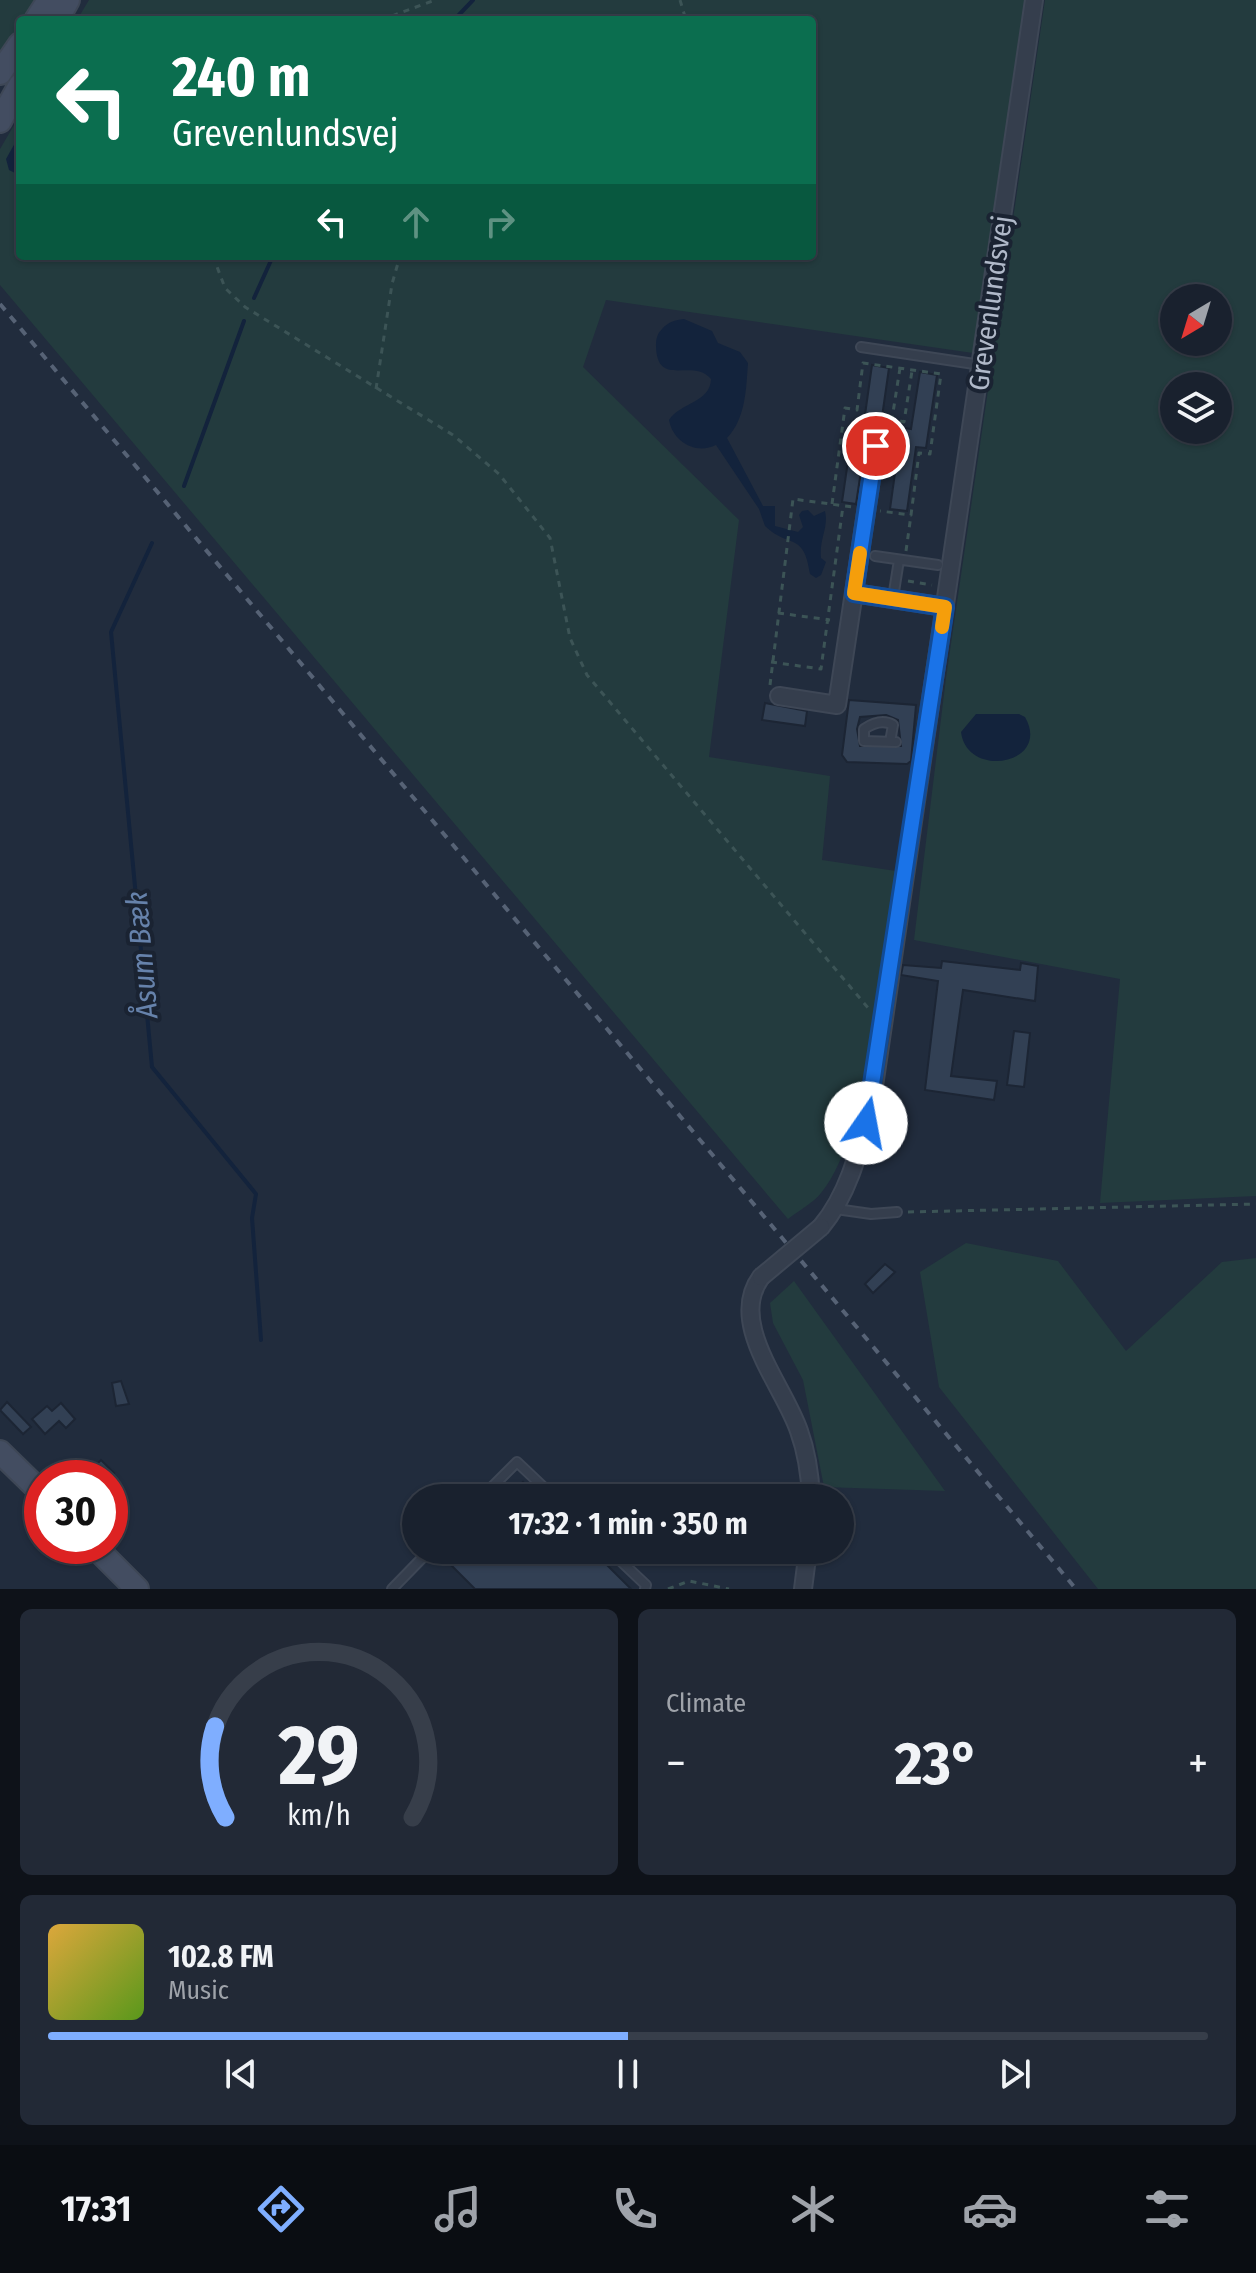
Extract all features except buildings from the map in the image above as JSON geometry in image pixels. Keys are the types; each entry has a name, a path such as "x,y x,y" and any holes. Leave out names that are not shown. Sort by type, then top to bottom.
{"main road":[{"path":"0,73 16,50"},
{"path":"0,121 16,92"},
{"path":"0,1452 24,1475"},
{"path":"112,1564 137,1589"}],"street":[{"name":"Grevenlundsvej","path":"810,1484 799,1431 754,1334 750,1301 761,1277 821,1227 836,1209 853,1170 872,1100 918,747 945,607 1034,0"},
{"path":"779,696 837,705 876,446"},
{"path":"854,593 945,607"},
{"path":"803,1589 806,1564"}],"lane":[{"path":"861,347 981,365"},
{"path":"875,556 938,565"},
{"path":"893,599 902,560"},
{"path":"836,1209 871,1214 897,1212"},
{"path":"495,1484 517,1462 540,1484"},
{"path":"392,1589 416,1564"},
{"path":"624,1564 646,1585 645,1589"}],"path":[{"path":"392,16 435,0"},
{"path":"214,260 225,288 245,307 453,435 499,474 550,538 570,638 587,675 861,1003 884,1016"},
{"path":"376,389 392,284 399,260"},
{"path":"900,368 892,419 904,422 914,355"},
{"path":"771,662 821,669 843,506"},
{"path":"902,560 911,515"},
{"path":"779,696 768,683 790,528"},
{"path":"778,613 850,623"},
{"path":"897,1212 1256,1204"},
{"path":"668,1589 689,1581 729,1589"}],"green space":[{"path":"0,0 42,0 32,16 16,16 16,39 0,64"},
{"path":"89,0 1026,0 973,353 606,300 583,367 739,520 709,757 830,776 822,860 896,871 872,1040 851,1129 838,1166 821,1193 788,1219 0,285 0,149 16,122 16,260 816,260 816,16 79,16"},
{"path":"1045,0 1256,0 1256,1196 1100,1203 1120,979 914,940 946,678"},
{"path":"966,1243 1058,1261 1126,1351 1222,1262 1256,1258 1256,1589 1098,1589 939,1387 920,1272"},
{"path":"794,1281 945,1491 823,1484 803,1380 773,1323 770,1303"}],"water":[{"path":"16,141 16,174 9,170 6,159"},
{"path":"684,319 712,331 718,343 740,352 748,363 741,412 727,438 763,506 775,506 775,526 798,532 803,527 799,515 802,511 808,510 814,516 825,511 821,558 826,562 821,575 816,578 810,574 804,552 799,546 765,526 759,509 716,445 693,447 680,440 671,428 669,420 680,409 706,393 711,379 695,371 669,370 658,359 656,343 659,333 669,323"},
{"path":"976,714 1019,714 1025,717 1030,733 1027,746 1018,755 1005,760 991,761 977,757 967,747 961,732"}],"waterway":[{"name":"Åsum Bæk","path":"458,16 473,0"},
{"name":"Åsum Bæk","path":"254,298 271,260"},
{"name":"Åsum Bæk","path":"184,486 244,321"},
{"name":"Åsum Bæk","path":"152,543 111,632 152,1067 256,1194 252,1218 261,1340"}],"railway":[{"path":"0,304 1076,1589"}],"slow traffic":[{"path":"860,553 854,593 945,607 942,627"}],"route":[{"path":"866,1123 872,1100 945,607 854,593 876,446"}]}
